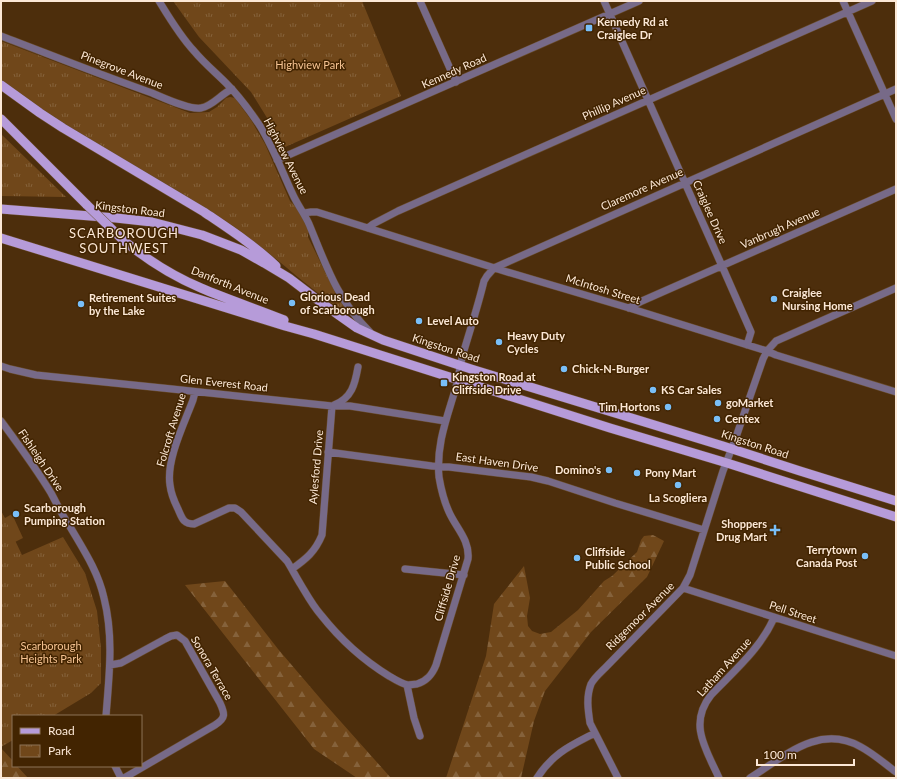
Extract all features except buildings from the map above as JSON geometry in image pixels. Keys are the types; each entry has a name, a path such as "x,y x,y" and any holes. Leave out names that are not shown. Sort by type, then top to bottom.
{"main road":[{"path":"1,85 63,128 226,226 268,258 289,278"},
{"name":"Danforth Avenue","path":"1,119 87,205 124,240 146,258 200,288 286,320 314,334"},
{"name":"Kingston Road","path":"1,209 152,222 202,235 241,250 289,278 357,328 383,340 461,366 896,501"},
{"path":"1,238 449,376 616,430 727,463 896,517"}],"street":[{"name":"Highview Avenue","path":"159,1 171,21 193,50 232,89 251,112 261,128 295,200 304,213 323,261 338,290 358,321 372,334"},
{"path":"420,1 456,82"},
{"name":"Craiglee Drive","path":"604,1 751,332 747,345"},
{"name":"Kennedy Road","path":"277,160 639,1"},
{"path":"843,1 896,119"},
{"name":"Phillip Avenue","path":"368,228 398,211 872,1"},
{"name":"Pinegrove Avenue","path":"1,36 189,107 203,108 213,103 225,92 232,89"},
{"name":"Claremore Avenue","path":"494,268 896,89"},
{"name":"Vanbrugh Avenue","path":"629,308 896,189"},
{"name":"McIntosh Street","path":"304,213 317,212 776,355 895,390"},
{"path":"461,366 484,281 494,268"},
{"path":"767,351 776,341 896,288"},
{"name":"Ridgemoor Avenue","path":"618,778 590,723 588,700 592,684 596,677 684,588 690,575 723,471 732,449 762,359 767,351"},
{"name":"Glen Everest Road","path":"1,366 36,375 332,406 350,406 445,421"},
{"name":"Cliffside Drive","path":"407,685 426,680 430,677 433,671 468,559 469,553 464,536 448,511 442,490 439,467 440,441 461,366"},
{"path":"332,406 344,400 352,390 358,367"},
{"name":"Folcroft Avenue","path":"195,392 173,456 169,475 172,497 184,521 189,524 194,524 229,508 235,508 241,512 286,560 292,569"},
{"name":"Aylesford Drive","path":"292,569 308,557 322,535 332,406"},
{"name":"Fishleigh Drive","path":"1,421 50,493 94,567 100,582 108,619 110,640 110,665 106,715"},
{"name":"East Haven Drive","path":"328,452 439,467 531,477 704,530"},
{"path":"292,569 309,598 336,633 381,671 407,685 414,718 420,736"},
{"path":"405,569 464,574"},
{"name":"Pell Street","path":"684,588 896,656"},
{"name":"Latham Avenue","path":"719,778 700,733 699,721 701,712 705,702 711,695 752,653 762,640 774,618"},
{"name":"Sonora Terrace","path":"110,665 121,663 165,639 177,635 185,641 220,702 223,710 224,716 221,721 142,767"},
{"path":"537,778 550,761 561,752 595,733"},
{"path":"750,778 801,746 825,739 840,739 854,743 871,753 896,772"},
{"path":"116,767 122,778"},
{"name":"Sonora Terrace","path":"122,778 141,767"}],"green space":[{"name":"Highview Park","path":"173,1 362,1 401,96 285,147 251,92 199,37"},
{"path":"1,41 190,113 209,112 217,107 226,98 235,98 251,120 265,144 290,201 300,211 308,229 308,237 345,309 342,311 325,299 242,232 227,222 84,136 28,100 1,80"},
{"path":"1,134 66,197 1,196"},
{"path":"1,511 5,518 12,514 23,538 1,549"},
{"name":"Scarborough Heights Park","path":"1,511 22,555 63,537 85,573 97,611 101,648 101,683 91,693 55,715 12,715 12,741 1,747"},
{"path":"653,535 664,541 647,577 591,632 545,691 534,721 521,778 446,778 486,656 494,604 524,566 530,598 527,616 528,626 532,631 540,634 551,632 578,610 604,581 612,576 637,552 644,536"},
{"path":"225,581 278,649 391,778 357,778 314,749 185,585"},
{"path":"1,748 12,760 12,767 18,767 28,778 1,778"}],"place":[{"name":"Kennedy Rd at Craiglee Dr","path":"589,28"},
{"name":"Craiglee Nursing Home","path":"774,299"},
{"name":"Glorious Dead of Scarborough","path":"292,303"},
{"name":"Retirement Suites by the Lake","path":"81,304"},
{"name":"Level Auto","path":"419,321"},
{"name":"Heavy Duty Cycles","path":"499,342"},
{"name":"Chick-N-Burger","path":"564,369"},
{"name":"Kingston Road at Cliffside Drive","path":"444,383"},
{"name":"KS Car Sales","path":"653,390"},
{"name":"goMarket","path":"718,403"},
{"name":"Tim Hortons","path":"668,407"},
{"name":"Centex","path":"717,419"},
{"name":"Domino's","path":"609,470"},
{"name":"Pony Mart","path":"637,473"},
{"name":"La Scogliera","path":"678,485"},
{"name":"Scarborough Pumping Station","path":"16,514"},
{"name":"Shoppers Drug Mart","path":"775,530"},
{"name":"Terrytown Canada Post","path":"865,556"},
{"name":"Cliffside Public School","path":"577,558"}],"district":[{"name":"SCARBOROUGH SOUTHWEST","path":"124,240"}]}
